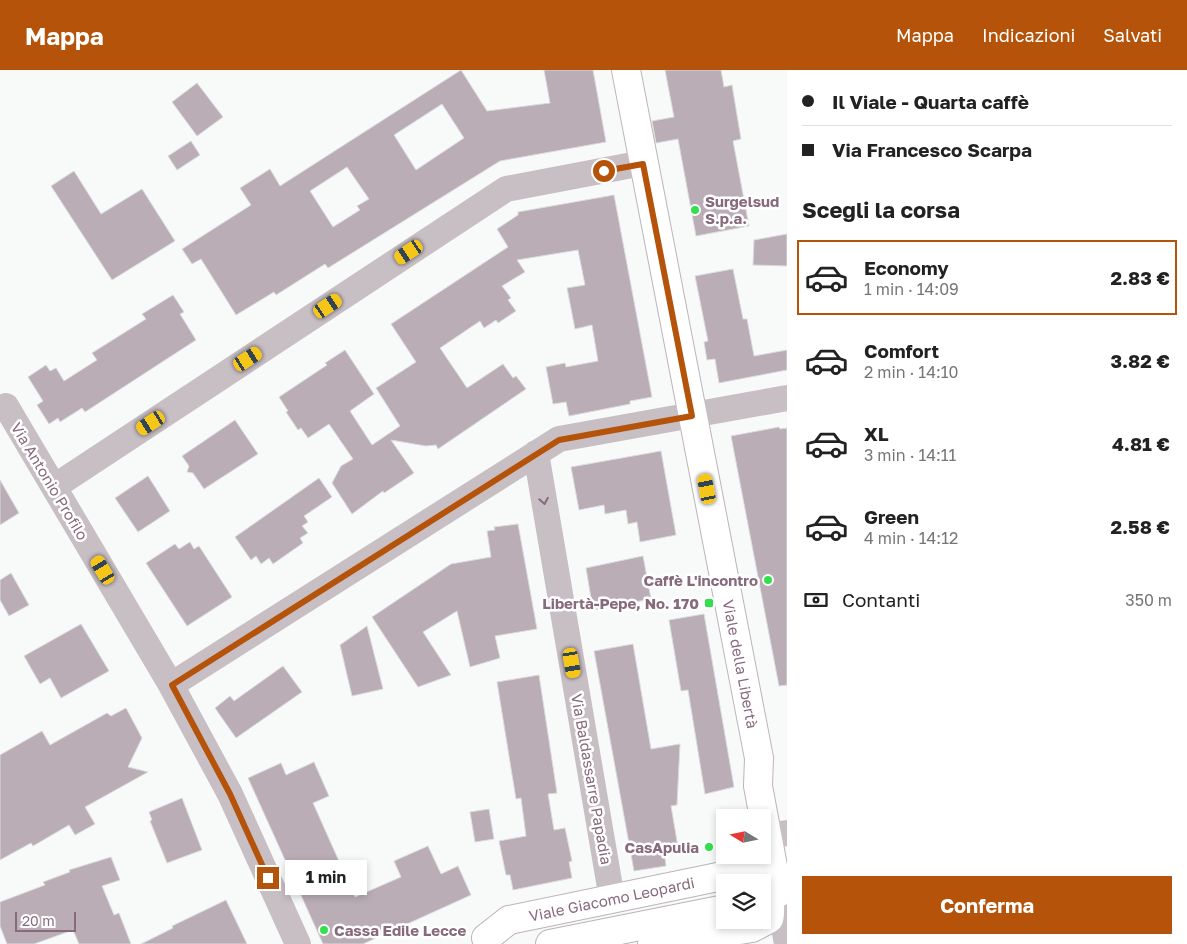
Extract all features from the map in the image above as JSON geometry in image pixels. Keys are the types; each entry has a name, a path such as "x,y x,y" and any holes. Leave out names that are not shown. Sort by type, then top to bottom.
{"main road":[{"name":"Viale della Libertà","path":"626,70 759,758 758,786 763,809"},
{"name":"Viale della Libertà","path":"771,847 783,885"},
{"name":"Viale Giacomo Leopardi","path":"478,941 509,920 612,899 719,864"},
{"path":"759,864 754,872 759,874"},
{"name":"Viale Giacomo Leopardi","path":"478,941 510,937 716,897"},
{"name":"Viale Giacomo Leopardi","path":"550,944 716,911"},
{"path":"652,944 746,929"}],"street":[{"path":"54,487 506,189 643,164"},
{"path":"172,685 559,440 787,398"},
{"name":"Via Antonio Profilo","path":"6,406 172,685 230,794 298,944"},
{"name":"Via Baldassarre Papadia","path":"536,453 612,899"},
{"path":"783,885 787,944"},
{"path":"757,929 773,932 787,944"}],"building":[{"path":"461,70 487,111 550,103 544,70 593,70 606,142 500,161 328,268 325,264 276,295 274,292 236,315 201,259 192,264 182,249 251,205 240,188 270,169 280,186","holes":["442,104 464,138 416,170 394,135","347,167 369,199 357,206 360,210 333,227 310,191"]},
{"path":"665,70 721,70 724,87 732,85 741,139 733,141 749,226 696,236 678,139 656,143 652,121 674,117"},
{"path":"197,83 223,117 197,136 172,102"},
{"path":"191,141 200,155 177,170 168,156"},
{"path":"74,171 101,214 142,189 175,241 112,280 51,186"},
{"path":"614,195 652,397 630,401 630,404 569,416 566,402 553,404 546,367 565,363 566,367 598,361 592,325 575,329 567,288 585,285 578,250 517,260 525,272 502,286 511,298 508,300 516,311 498,323 496,320 484,328 480,321 440,348 467,388 503,364 513,378 516,376 526,389 438,449 436,445 426,446 391,440 414,473 384,493 383,491 352,514 332,483 341,466 353,459 329,424 308,438 301,428 298,430 279,397 327,365 325,363 345,350 374,394 350,411 372,445 400,426 376,388 416,362 391,324 508,247 497,229 518,215 518,212"},
{"path":"787,234 787,266 753,265 754,240"},
{"path":"733,269 743,319 747,319 754,356 787,350 787,370 719,383 715,359 707,360 704,342 708,341 695,276"},
{"path":"173,295 184,312 180,314 196,340 85,412 82,408 60,422 58,418 49,424 37,405 43,401 28,377 46,365 50,371 56,368 64,381 97,360 92,353 146,319 142,314"},
{"path":"235,420 258,454 204,489 193,473 187,472 189,466 182,456"},
{"path":"779,427 780,429 787,428 787,685 779,686 731,436"},
{"path":"661,451 676,535 640,542 637,522 628,524 626,510 605,514 604,505 579,510 571,467"},
{"path":"148,476 170,511 138,532 115,498"},
{"path":"319,478 332,497 304,516 308,522 302,526 308,533 300,538 303,543 273,564 269,558 261,564 256,556 251,560 235,537"},
{"path":"0,480 19,513 0,525"},
{"path":"518,524 537,629 495,636 500,658 470,667 457,611 423,632 451,675 418,687 372,617 451,564 491,557 487,531 495,530 494,527"},
{"path":"190,542 194,549 199,546 232,597 187,626 146,563 175,544 179,549"},
{"path":"643,556 651,599 593,610 586,568"},
{"path":"11,573 29,605 9,616 0,600 0,580"},
{"path":"704,614 734,787 705,794 688,690 681,691 669,620"},
{"path":"81,624 109,671 61,698 50,678 40,684 24,656"},
{"path":"367,626 383,689 352,696 340,645"},
{"path":"633,644 651,749 680,744 677,805 671,806 678,847 664,850 666,866 634,871 594,651"},
{"path":"283,666 302,692 236,738 215,708 230,696 234,701"},
{"path":"539,675 557,793 548,794 554,830 565,828 572,861 569,862 572,878 513,890 510,875 506,875 499,841 526,836 521,798 516,799 497,682"},
{"path":"126,708 142,738 128,767 148,772 85,807 95,824 75,835 69,825 33,846 31,843 0,860 0,755 42,731 50,745 107,713 111,716"},
{"path":"314,762 329,796 313,803 355,897 401,877 394,861 428,846 441,874 458,866 471,895 363,944 323,944 248,778 281,763 286,775"},
{"path":"182,798 202,850 167,863 150,821 152,820 149,812"},
{"path":"489,809 494,839 475,842 470,812"},
{"path":"111,857 120,880 102,886 114,915 119,913 131,944 79,944 73,930 34,944 7,944 0,926 0,902 45,885 43,882 70,872 69,870"},
{"path":"226,900 247,944 141,944 173,928 172,926"}],"place":[{"name":"Surgelsud S.p.a.","path":"695,210"},
{"name":"Caffè L'incontro","path":"768,580"},
{"name":"Libertà-Pepe, No. 170","path":"709,603"},
{"name":"CasApulia","path":"709,847"},
{"name":"Cassa Edile Lecce","path":"324,930"}],"route":[{"path":"268,878 230,794 172,685 559,440 692,416 643,164 604,171"}]}
